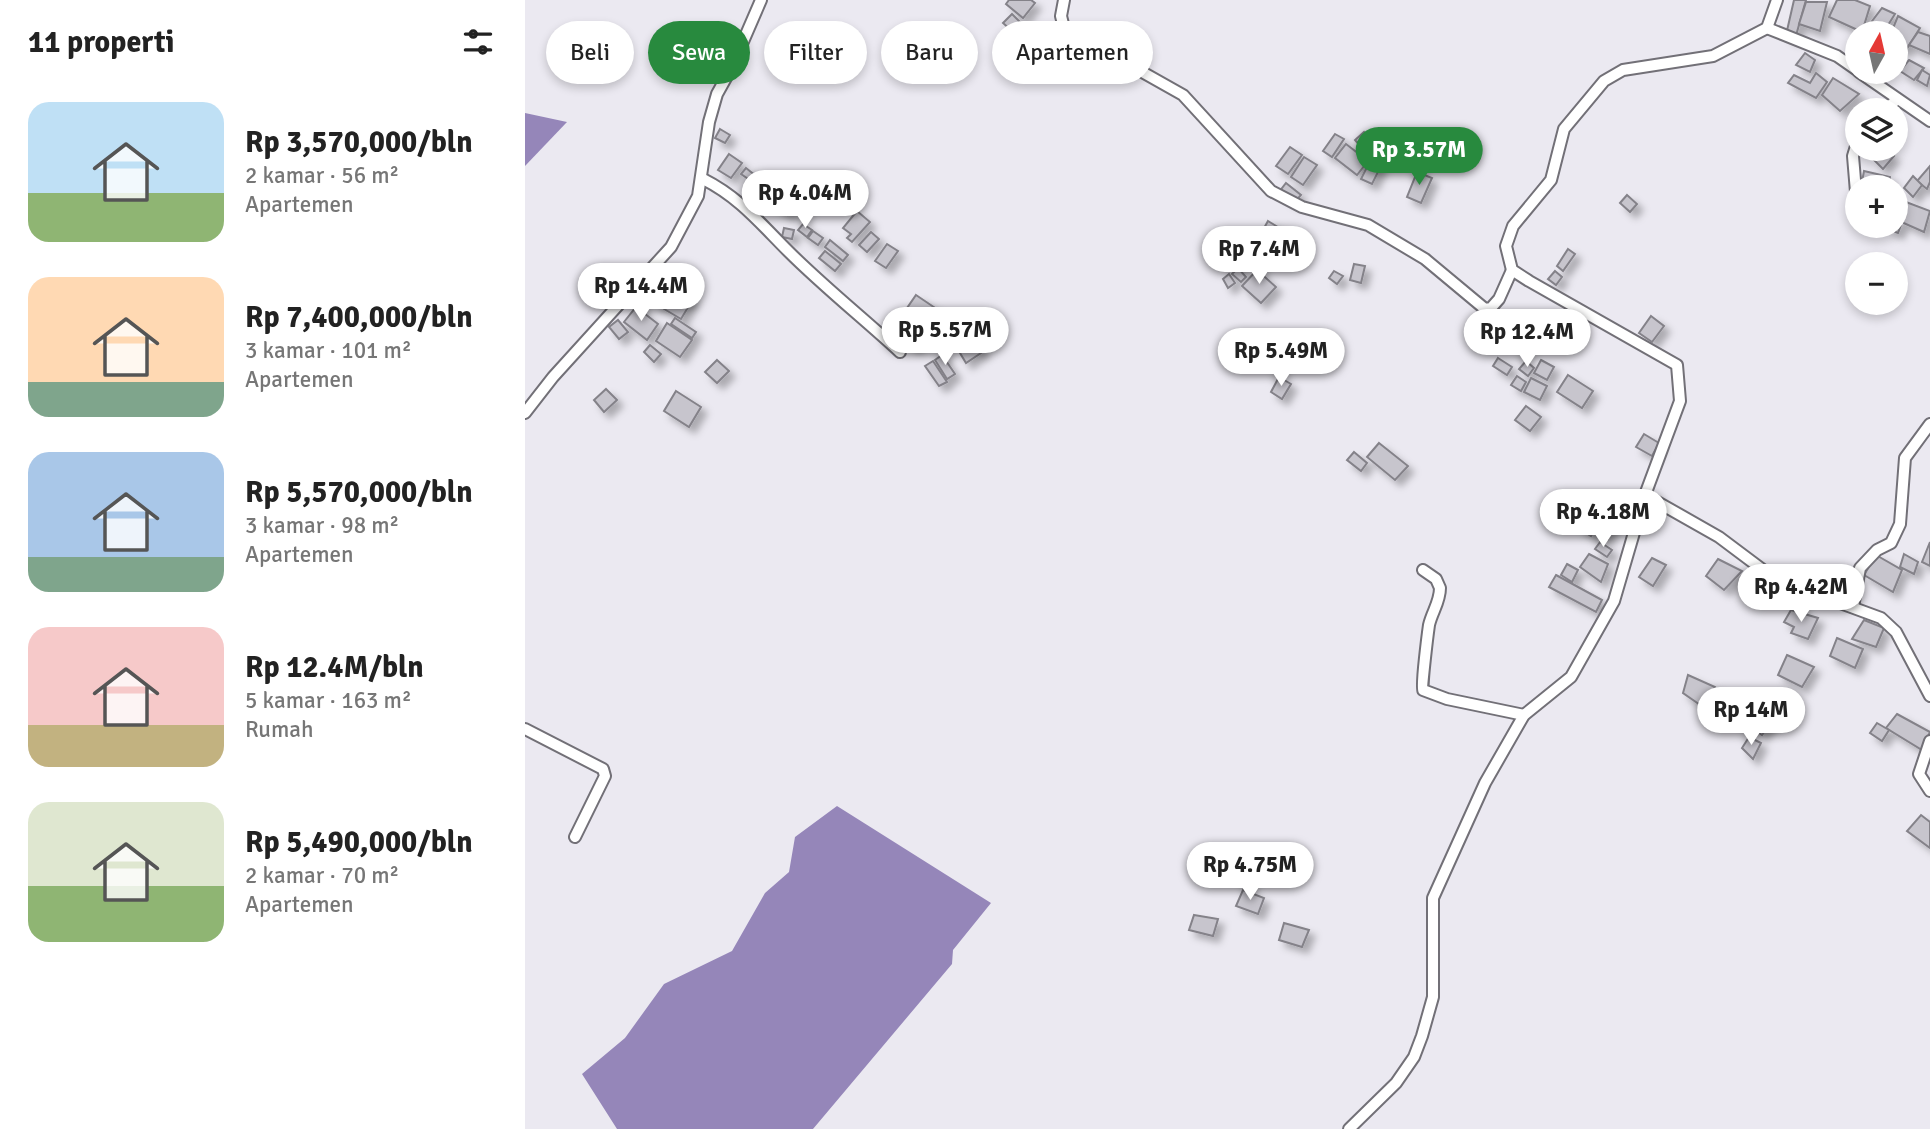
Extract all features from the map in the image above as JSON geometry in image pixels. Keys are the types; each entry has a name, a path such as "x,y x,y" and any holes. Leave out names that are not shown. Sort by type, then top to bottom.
{"street":[{"path":"525,413 553,377 671,247 693,209 703,179 706,142 716,94 729,73 761,0"},
{"path":"1065,0 1061,16 1064,28 1183,95 1271,191 1287,201 1368,225 1425,259 1485,309 1491,308 1499,299 1512,270"},
{"path":"1349,1129 1396,1083 1414,1057 1433,997 1433,898 1485,783 1524,716 1571,677 1608,614 1645,495 1680,401 1678,365 1549,295 1512,270 1505,252 1513,226 1551,180 1564,129 1595,90 1623,70 1713,56 1767,28 1777,0"},
{"path":"1767,28 1845,62"},
{"path":"1876,84 1896,98"},
{"path":"1908,106 1930,121"},
{"path":"703,179 728,192 751,210 788,251 900,352"},
{"path":"1853,607 1860,568 1877,550 1891,544 1900,524 1905,458 1930,424"},
{"path":"1645,495 1719,537 1775,579 1881,618 1896,632 1930,696"},
{"path":"1423,570 1436,579 1440,591 1429,628 1421,682 1423,690 1447,699 1524,716"},
{"path":"525,729 603,769 605,776 575,837"},
{"path":"1930,741 1919,774 1930,791"}],"shaded area":[{"path":"525,113 567,122 525,166"},
{"path":"837,806 991,903 953,950 952,964 813,1129 617,1129 582,1074 625,1038 664,984 732,951 765,893 789,872 795,837"}],"building":[{"path":"1009,0 1031,0 1035,3 1023,18 1006,4"},
{"path":"1794,0 1806,0 1795,39 1786,35"},
{"path":"1837,0 1855,0 1870,6 1865,21 1845,21 1845,24 1829,17"},
{"path":"1806,2 1827,2 1820,31 1799,24"},
{"path":"1882,8 1895,14 1891,21 1872,21"},
{"path":"1012,14 1019,21 1005,21"},
{"path":"1908,21 1920,28 1908,47"},
{"path":"1918,32 1930,36 1930,54 1909,45"},
{"path":"1805,53 1815,60 1810,72 1796,65"},
{"path":"1908,61 1924,68 1914,80 1908,76"},
{"path":"1922,70 1930,75 1927,86 1917,80"},
{"path":"1816,73 1827,82 1816,98 1788,83 1794,75 1810,83"},
{"path":"1833,78 1859,94 1855,98 1845,98 1845,107 1840,111 1822,95"},
{"path":"720,129 730,135 725,143 715,138"},
{"path":"1364,132 1377,147 1368,155 1355,140"},
{"path":"1335,134 1344,139 1332,157 1323,151"},
{"path":"1346,144 1368,161 1357,175 1335,158"},
{"path":"1290,147 1302,155 1288,174 1276,166"},
{"path":"729,154 742,163 731,178 718,170"},
{"path":"1304,157 1317,165 1303,185 1291,177"},
{"path":"1370,161 1381,166 1372,184 1361,179"},
{"path":"1875,161 1890,161 1883,169"},
{"path":"1930,166 1930,182 1927,189 1917,181"},
{"path":"746,168 761,180 757,185 741,174"},
{"path":"1864,171 1881,175 1863,175"},
{"path":"1417,172 1432,178 1421,203 1407,197"},
{"path":"1913,176 1922,185 1913,197 1908,192 1908,183"},
{"path":"1286,183 1301,195 1294,203 1279,192"},
{"path":"1627,195 1637,204 1630,212 1620,203"},
{"path":"780,197 793,206 787,215 774,206"},
{"path":"1908,203 1930,211 1924,232 1908,225"},
{"path":"857,211 870,222 852,242 847,238 851,234 843,228"},
{"path":"1268,221 1291,235 1282,250 1259,237"},
{"path":"803,224 812,230 807,237 798,230"},
{"path":"784,228 794,230 792,239 782,237"},
{"path":"813,231 823,238 818,245 808,238"},
{"path":"871,232 879,239 867,252 859,245"},
{"path":"830,240 848,255 843,261 825,247"},
{"path":"887,244 898,251 886,268 875,261"},
{"path":"1568,249 1575,254 1563,271 1557,266"},
{"path":"825,251 841,264 835,271 819,258"},
{"path":"1238,255 1243,260 1230,271 1225,266"},
{"path":"1354,264 1365,266 1361,283 1350,280"},
{"path":"1238,268 1246,277 1241,282 1232,274"},
{"path":"1257,270 1276,287 1261,303 1242,286"},
{"path":"1334,271 1343,276 1337,284 1329,278"},
{"path":"1555,271 1562,277 1556,285 1548,279"},
{"path":"1229,274 1235,283 1228,288 1223,279"},
{"path":"662,290 677,299 681,292 693,299 681,319 654,303"},
{"path":"916,295 947,316 937,332 905,311"},
{"path":"636,307 658,324 647,340 624,322"},
{"path":"1651,316 1664,326 1652,342 1639,333"},
{"path":"675,318 696,332 692,338 671,324"},
{"path":"618,320 628,332 619,339 609,327"},
{"path":"667,323 692,340 680,357 656,341"},
{"path":"910,326 923,340 913,348 901,335"},
{"path":"977,342 984,351 966,363 960,353"},
{"path":"650,345 661,354 654,362 644,352"},
{"path":"942,355 955,374 947,379 935,360"},
{"path":"1498,358 1512,367 1507,375 1493,366"},
{"path":"717,360 729,371 717,383 705,372"},
{"path":"1541,360 1554,367 1547,380 1534,373"},
{"path":"933,361 947,382 939,386 925,366"},
{"path":"1526,361 1534,368 1528,376 1519,369"},
{"path":"1568,375 1593,391 1582,408 1557,392"},
{"path":"1517,376 1526,382 1521,391 1511,385"},
{"path":"1279,377 1291,384 1282,399 1271,392"},
{"path":"1531,378 1547,386 1540,400 1524,392"},
{"path":"606,389 617,400 604,412 594,400"},
{"path":"676,391 701,407 689,427 664,411"},
{"path":"1526,406 1541,417 1530,431 1515,420"},
{"path":"1644,434 1659,443 1652,456 1636,447"},
{"path":"1379,443 1408,466 1395,480 1367,457"},
{"path":"1354,452 1367,463 1361,471 1347,460"},
{"path":"1592,510 1615,521 1608,539 1594,531 1591,536 1578,528"},
{"path":"1600,542 1612,550 1607,557 1595,549"},
{"path":"1930,542 1930,566 1922,562"},
{"path":"1589,554 1608,564 1601,582 1580,567"},
{"path":"1904,554 1918,562 1914,574 1900,567"},
{"path":"1876,555 1902,570 1893,592 1864,575"},
{"path":"1652,558 1666,565 1653,586 1639,577"},
{"path":"1718,559 1742,571 1724,590 1706,576"},
{"path":"1567,564 1578,570 1572,582 1561,575"},
{"path":"1556,575 1602,600 1596,612 1549,587"},
{"path":"1791,610 1818,618 1808,639 1791,633 1794,627 1784,622"},
{"path":"1864,620 1884,628 1876,647 1852,639"},
{"path":"1837,638 1863,649 1855,668 1830,656"},
{"path":"1787,655 1814,667 1802,687 1778,675"},
{"path":"1688,675 1715,687 1706,709 1683,693"},
{"path":"1743,696 1775,717 1762,735 1729,711"},
{"path":"1897,714 1930,732 1922,750 1886,728"},
{"path":"1877,723 1889,730 1882,741 1870,733"},
{"path":"1749,737 1761,743 1753,759 1742,748"},
{"path":"1921,815 1930,822 1930,848 1907,831"},
{"path":"1243,890 1264,898 1258,914 1236,906"},
{"path":"1194,915 1218,919 1213,936 1189,930"},
{"path":"1284,923 1309,930 1302,947 1279,940"}]}
